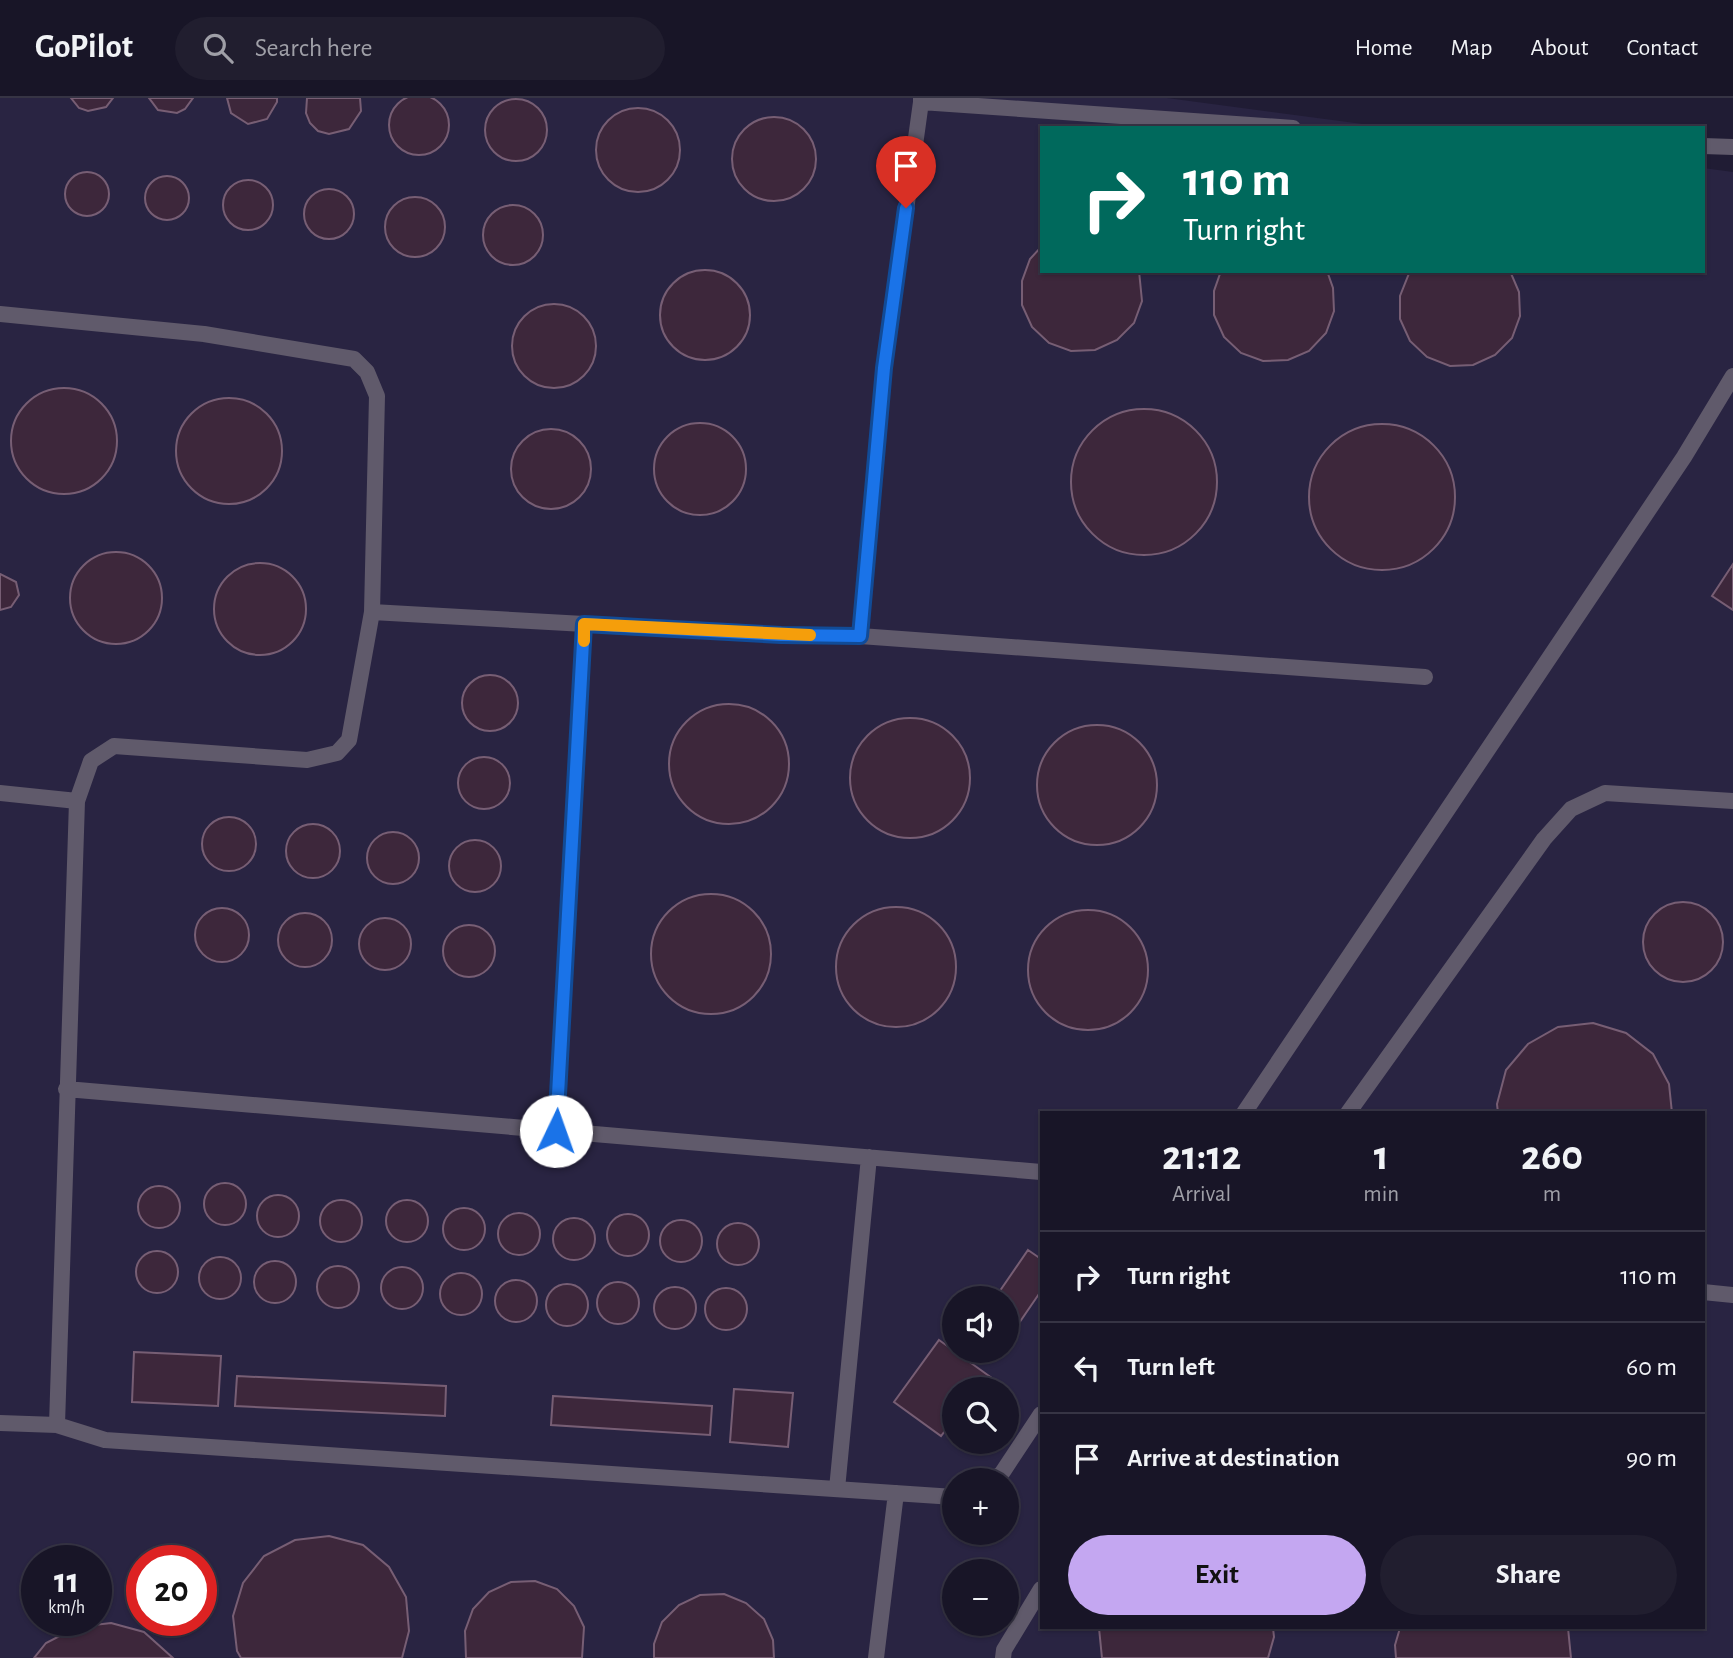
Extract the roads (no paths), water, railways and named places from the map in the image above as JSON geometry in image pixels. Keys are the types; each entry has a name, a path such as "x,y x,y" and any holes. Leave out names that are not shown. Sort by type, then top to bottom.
{"lane":[{"path":"860,636 884,368 921,100 1266,126"},
{"path":"1705,146 1733,148"},
{"path":"0,314 204,334 354,359 367,373 377,396 372,612 349,740 337,753 307,760 114,746 91,761 77,801 57,1425"},
{"path":"1245,1111 1684,457 1733,376"},
{"path":"372,612 781,635 860,636 1425,677"},
{"path":"556,1131 584,624"},
{"path":"0,793 77,801"},
{"path":"1349,1111 1544,839 1571,809 1605,793 1733,801"},
{"path":"66,1089 1040,1172"},
{"path":"837,1489 869,1157"},
{"path":"1705,1292 1733,1295"},
{"path":"1005,1468 1040,1416"},
{"path":"0,1423 57,1425 105,1440 942,1496"},
{"path":"876,1658 896,1493"},
{"path":"1003,1658 1004,1650 1040,1591"}]}
